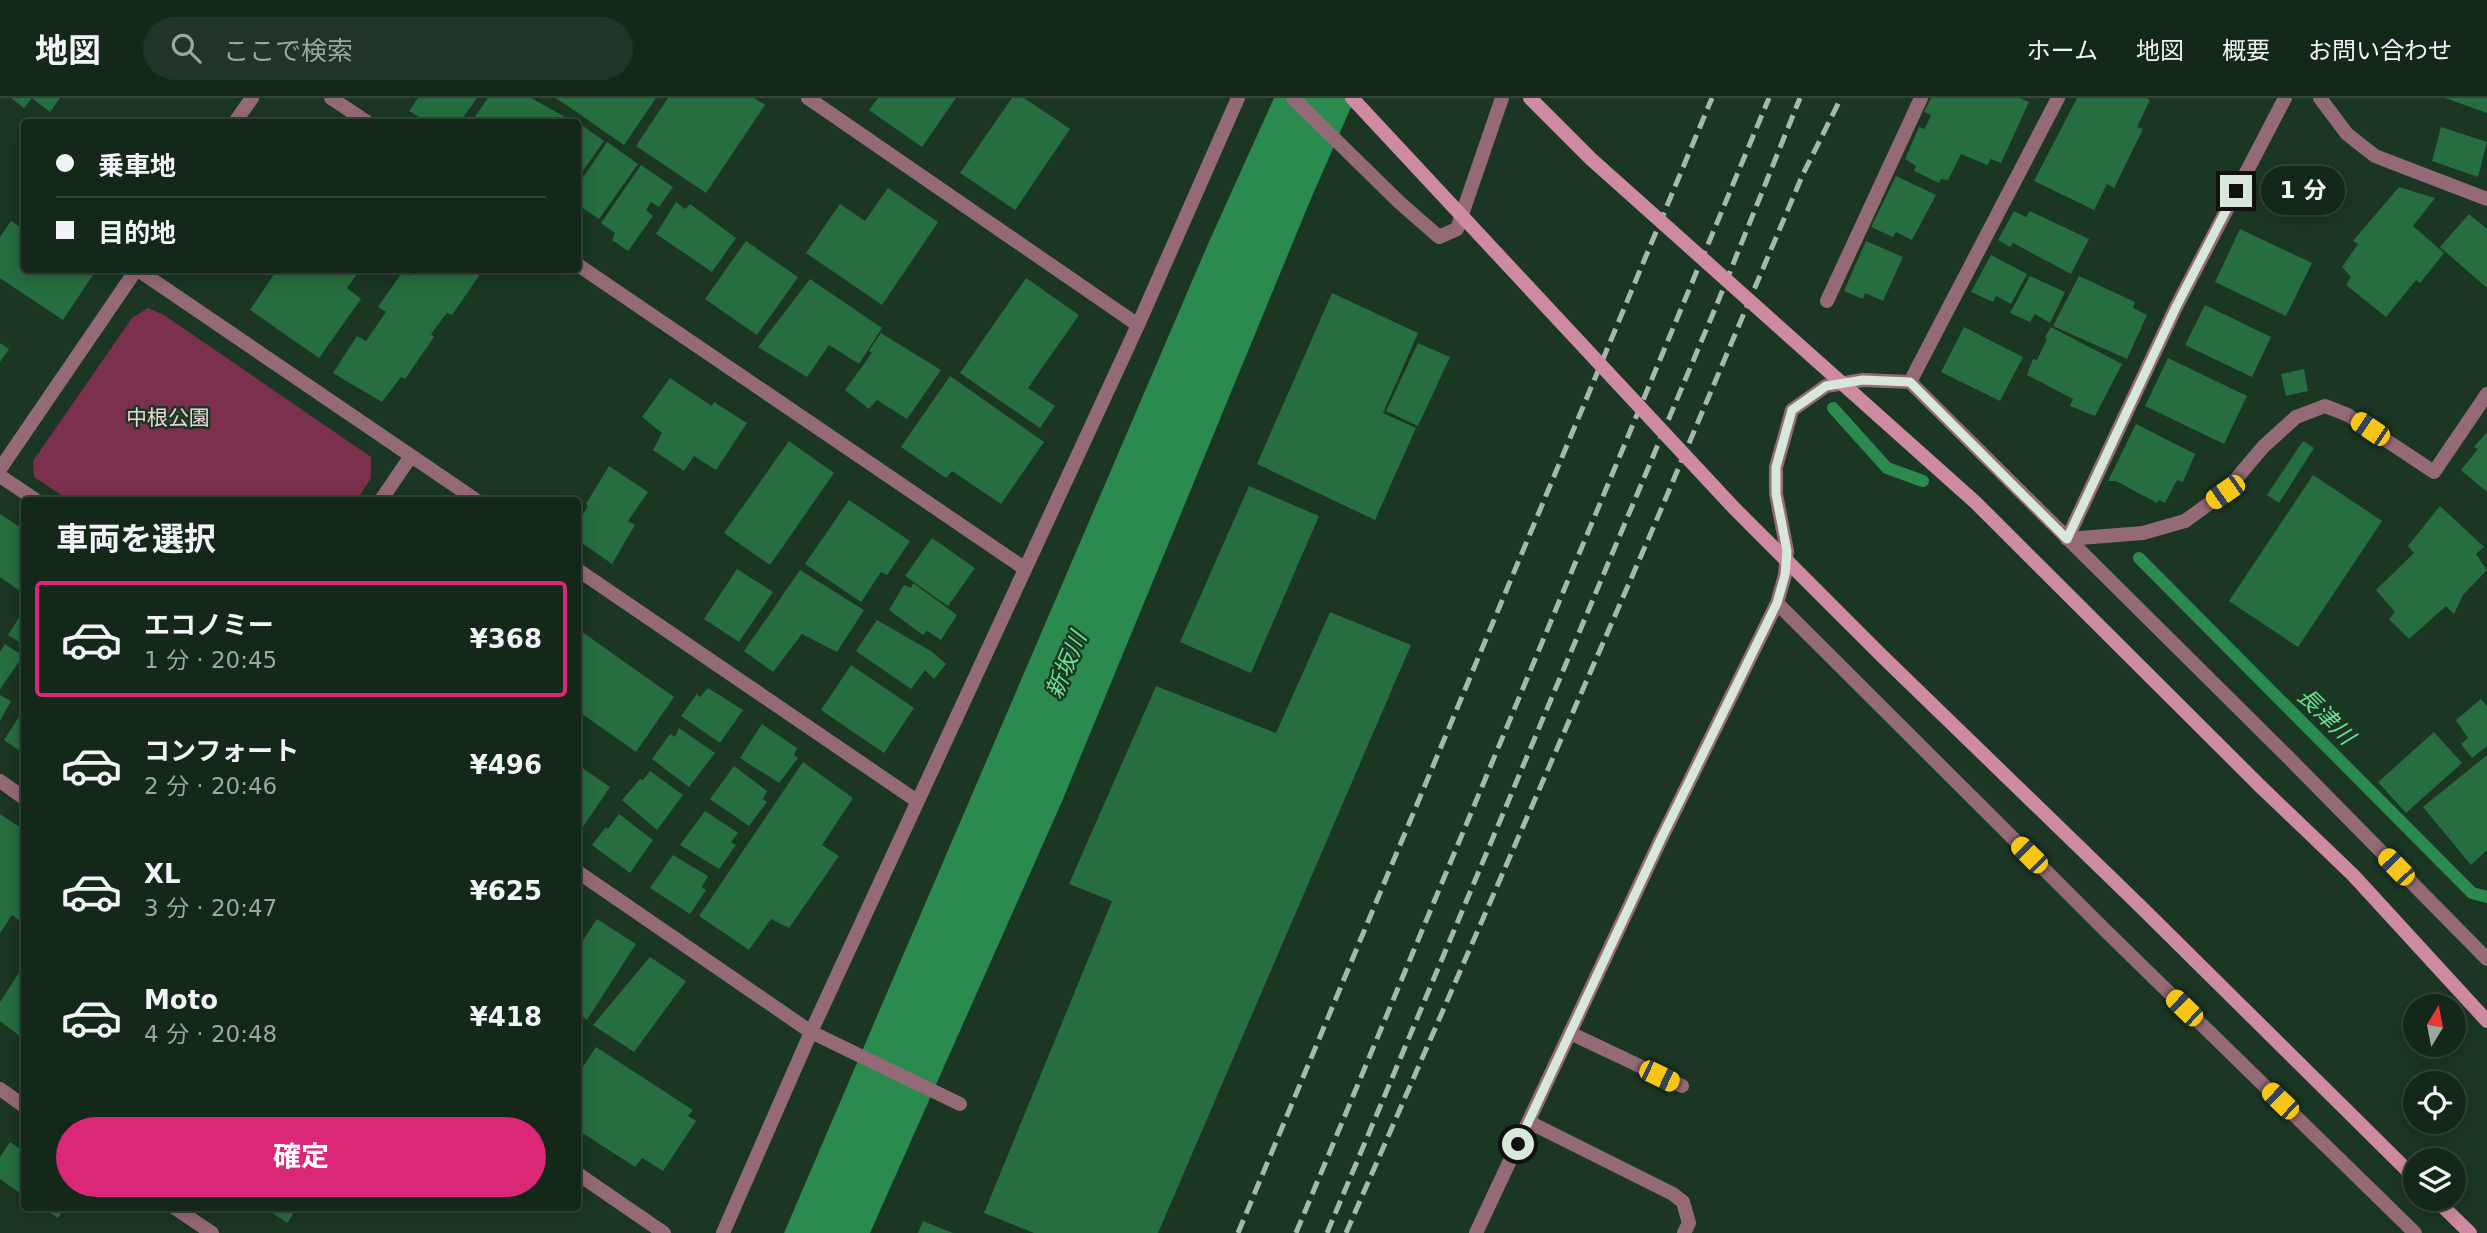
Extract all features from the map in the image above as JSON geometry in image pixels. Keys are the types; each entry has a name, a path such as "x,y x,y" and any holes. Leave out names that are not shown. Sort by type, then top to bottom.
{"street":[{"path":"237,119 252,98"},
{"path":"331,98 362,119"},
{"path":"808,98 1138,325"},
{"path":"723,1233 811,1032 1138,325 1238,98"},
{"path":"1293,98 1439,237 1457,229 1502,98"},
{"path":"1352,98 1734,508 2403,1166"},
{"path":"1530,98 1591,159 1975,502 2261,787 2353,874 2487,1021"},
{"path":"1827,301 1922,98"},
{"path":"1910,382 2058,98"},
{"path":"2067,539 2176,307 2285,98"},
{"path":"2320,98 2347,134 2375,156 2487,199"},
{"path":"581,267 1024,568"},
{"path":"0,469 135,273"},
{"path":"141,273 472,497"},
{"path":"1476,1233 1660,841 1777,603 1785,575 1787,551 1776,494 1776,467 1792,410 1826,386 1863,380 1910,382 2288,757 2487,959"},
{"path":"2067,539 2143,533 2185,521 2225,492 2263,447 2296,417 2325,406 2348,415 2434,472 2487,394"},
{"path":"383,497 411,456"},
{"path":"0,476 32,497"},
{"path":"581,572 917,802"},
{"path":"1777,603 2107,933 2415,1233"},
{"path":"0,781 21,796"},
{"path":"581,874 811,1032 960,1104"},
{"path":"1570,1032 1682,1086"},
{"path":"0,1089 21,1104"},
{"path":"1528,1122 1673,1194 1683,1202 1689,1223 1684,1233"},
{"path":"581,1176 664,1233"},
{"path":"179,1211 212,1233"},
{"path":"2447,1211 2470,1233"}],"green space":[{"name":"中根公園","path":"148,308 164,315 371,457 371,478 359,497 64,497 34,477 33,461 132,318"}],"water":[{"name":"新坂川","path":"1274,98 1355,98 1063,799 870,1233 784,1233 1208,244"}],"building":[{"path":"11,98 32,98 24,108"},
{"path":"32,98 60,98 50,112"},
{"path":"418,98 477,98 462,119 418,119 419,117 409,111"},
{"path":"488,98 531,98 567,118 566,119 473,119"},
{"path":"556,98 656,98 624,145"},
{"path":"668,98 754,98 765,105 706,193 636,146"},
{"path":"878,98 956,98 922,147 869,110"},
{"path":"1012,98 1024,98 1070,129 1015,210 960,173"},
{"path":"1931,98 2020,98 2029,102 2001,163 1991,159 1987,165 1961,154 1948,180 1941,179 1939,183 1914,171 1916,166 1905,159 1919,127 1925,129 1931,115 1924,112"},
{"path":"2077,98 2150,100 2137,127 2143,129 2114,188 2107,184 2094,210 2034,181"},
{"path":"2445,98 2487,98 2487,113"},
{"path":"581,125 604,141 581,174"},
{"path":"2441,127 2487,142 2478,177 2432,161"},
{"path":"607,142 638,164 599,219 581,207 581,181"},
{"path":"641,165 673,187 659,207 651,202 646,210 653,216 628,251 612,240 615,233 601,223"},
{"path":"1896,176 1936,195 1912,240 1896,232 1893,237 1871,227"},
{"path":"2399,187 2435,198 2413,226 2444,253 2420,283 2416,280 2386,317 2346,285 2351,277 2342,267 2358,244 2353,241"},
{"path":"888,188 938,222 882,305 806,253 840,204 865,221"},
{"path":"676,202 685,209 690,204 736,238 712,272 656,234"},
{"path":"2014,211 2026,217 2030,211 2089,239 2071,274 2013,243 2010,247 1998,240"},
{"path":"2469,214 2487,229 2487,288 2440,247"},
{"path":"11,221 21,228 21,273 93,275 63,320 0,278 0,237"},
{"path":"2240,229 2312,263 2286,316 2215,282"},
{"path":"746,241 798,277 757,335 705,299"},
{"path":"1866,241 1903,257 1883,301 1865,293 1863,299 1844,291"},
{"path":"1991,255 2027,274 2011,304 1996,296 1993,302 1971,292"},
{"path":"275,273 358,273 347,288 361,299 319,358 250,310"},
{"path":"402,273 410,276 412,273 481,273 452,315 447,313 431,334 434,337 405,379 401,377 382,402 333,373 357,336 366,341 386,312 378,307"},
{"path":"2030,276 2065,292 2050,323 2035,314 2030,322 2010,313"},
{"path":"2079,276 2135,302 2133,308 2147,315 2127,359 2053,326"},
{"path":"1026,278 1079,315 1028,388 1055,406 1040,428 960,373"},
{"path":"810,279 882,328 859,364 829,345 807,377 758,347"},
{"path":"1332,293 1418,333 1383,413 1416,428 1375,520 1257,464"},
{"path":"2205,305 2271,337 2252,377 2185,345"},
{"path":"1964,327 2023,357 2000,401 1941,372"},
{"path":"2051,327 2122,364 2095,416 2070,406 2073,399 2027,375 2033,359 2037,360"},
{"path":"881,333 941,370 907,419 877,400 869,409 845,390 872,353 869,351"},
{"path":"0,343 9,349 0,362"},
{"path":"1418,343 1450,357 1418,426 1386,411"},
{"path":"2168,358 2247,396 2224,444 2145,406"},
{"path":"2304,369 2308,391 2286,396 2281,374"},
{"path":"950,376 1044,442 1001,504 952,471 946,478 901,447"},
{"path":"670,378 712,406 714,402 747,423 716,470 694,456 684,471 653,450 662,433 642,417"},
{"path":"2136,424 2195,454 2183,482 2177,480 2165,503 2159,500 2157,503 2116,481 2108,481"},
{"path":"2487,432 2487,492 2461,470 2478,449 2474,447"},
{"path":"789,441 834,473 770,565 724,533"},
{"path":"2303,441 2314,448 2279,503 2267,495"},
{"path":"609,466 648,492 628,521 635,525 612,564 581,542 581,517 588,506 586,504"},
{"path":"2313,475 2382,521 2298,647 2229,601"},
{"path":"1249,486 1319,516 1251,673 1180,642"},
{"path":"849,500 910,541 887,575 881,572 861,602 805,564"},
{"path":"2440,506 2484,547 2476,554 2487,570 2463,595 2454,614 2446,606 2409,639 2389,619 2395,612 2376,590 2414,553 2408,546"},
{"path":"0,514 21,528 21,592 0,577"},
{"path":"932,538 975,568 948,606 905,576"},
{"path":"737,569 773,592 739,642 704,619"},
{"path":"800,570 864,610 837,652 802,634 773,672 744,651"},
{"path":"913,583 957,615 941,640 927,631 923,635 889,610 904,585 911,588"},
{"path":"1330,612 1411,645 1158,1233 1034,1233 984,1213 1112,901 1069,884 1156,686 1276,733"},
{"path":"21,615 21,643 8,635"},
{"path":"877,620 931,651 946,664 934,679 925,670 911,689 856,651"},
{"path":"581,631 674,697 636,752 581,713"},
{"path":"5,644 21,655 21,659 0,689 0,652"},
{"path":"851,665 914,708 884,753 821,710"},
{"path":"708,688 743,710 720,743 681,716 697,694 700,697"},
{"path":"0,695 11,701 0,721"},
{"path":"2481,699 2487,706 2487,746 2472,758 2461,744 2468,738 2456,720"},
{"path":"21,714 21,752 4,740"},
{"path":"762,724 797,748 794,755 798,758 779,783 740,758"},
{"path":"679,728 715,753 689,787 652,759 670,734 675,737"},
{"path":"2434,732 2462,763 2406,813 2378,782"},
{"path":"2487,755 2487,850 2471,865 2423,807"},
{"path":"803,762 853,798 822,845 839,856 789,928 771,919 749,950 699,916"},
{"path":"734,766 767,791 763,799 767,802 749,826 710,799"},
{"path":"581,767 610,787 581,830"},
{"path":"650,771 683,795 657,830 622,800"},
{"path":"705,811 738,833 731,842 736,845 719,869 680,845"},
{"path":"0,814 21,828 21,922 12,915 0,933"},
{"path":"619,814 653,840 630,873 592,845"},
{"path":"673,855 708,876 702,887 706,890 690,914 650,888"},
{"path":"597,919 636,944 587,1020 581,1015 581,943"},
{"path":"650,957 686,981 634,1052 593,1025"},
{"path":"21,970 21,1037 0,1021 0,1002"},
{"path":"596,1047 693,1110 688,1116 696,1121 663,1171 642,1158 635,1167 581,1132 581,1070"},
{"path":"10,1142 21,1150 21,1194 0,1179 0,1157"},
{"path":"47,1211 63,1211 58,1218"},
{"path":"269,1211 295,1211 287,1223"},
{"path":"923,1221 953,1233 918,1233"}],"waterway":[{"name":"長津川","path":"1833,408 1887,468 1923,481"},
{"name":"長津川","path":"2139,558 2472,893 2487,897"}],"railway":[{"path":"1238,1233 1712,98"},
{"path":"1296,1233 1769,98"},
{"path":"1327,1233 1717,304 1800,98"},
{"path":"1346,1233 1654,526 1803,174 1841,98"}],"route":[{"path":"1518,1144 1660,841 1777,603 1785,575 1787,551 1776,494 1776,467 1792,410 1826,386 1863,380 1910,382 2067,539 2176,307 2236,191"}]}
